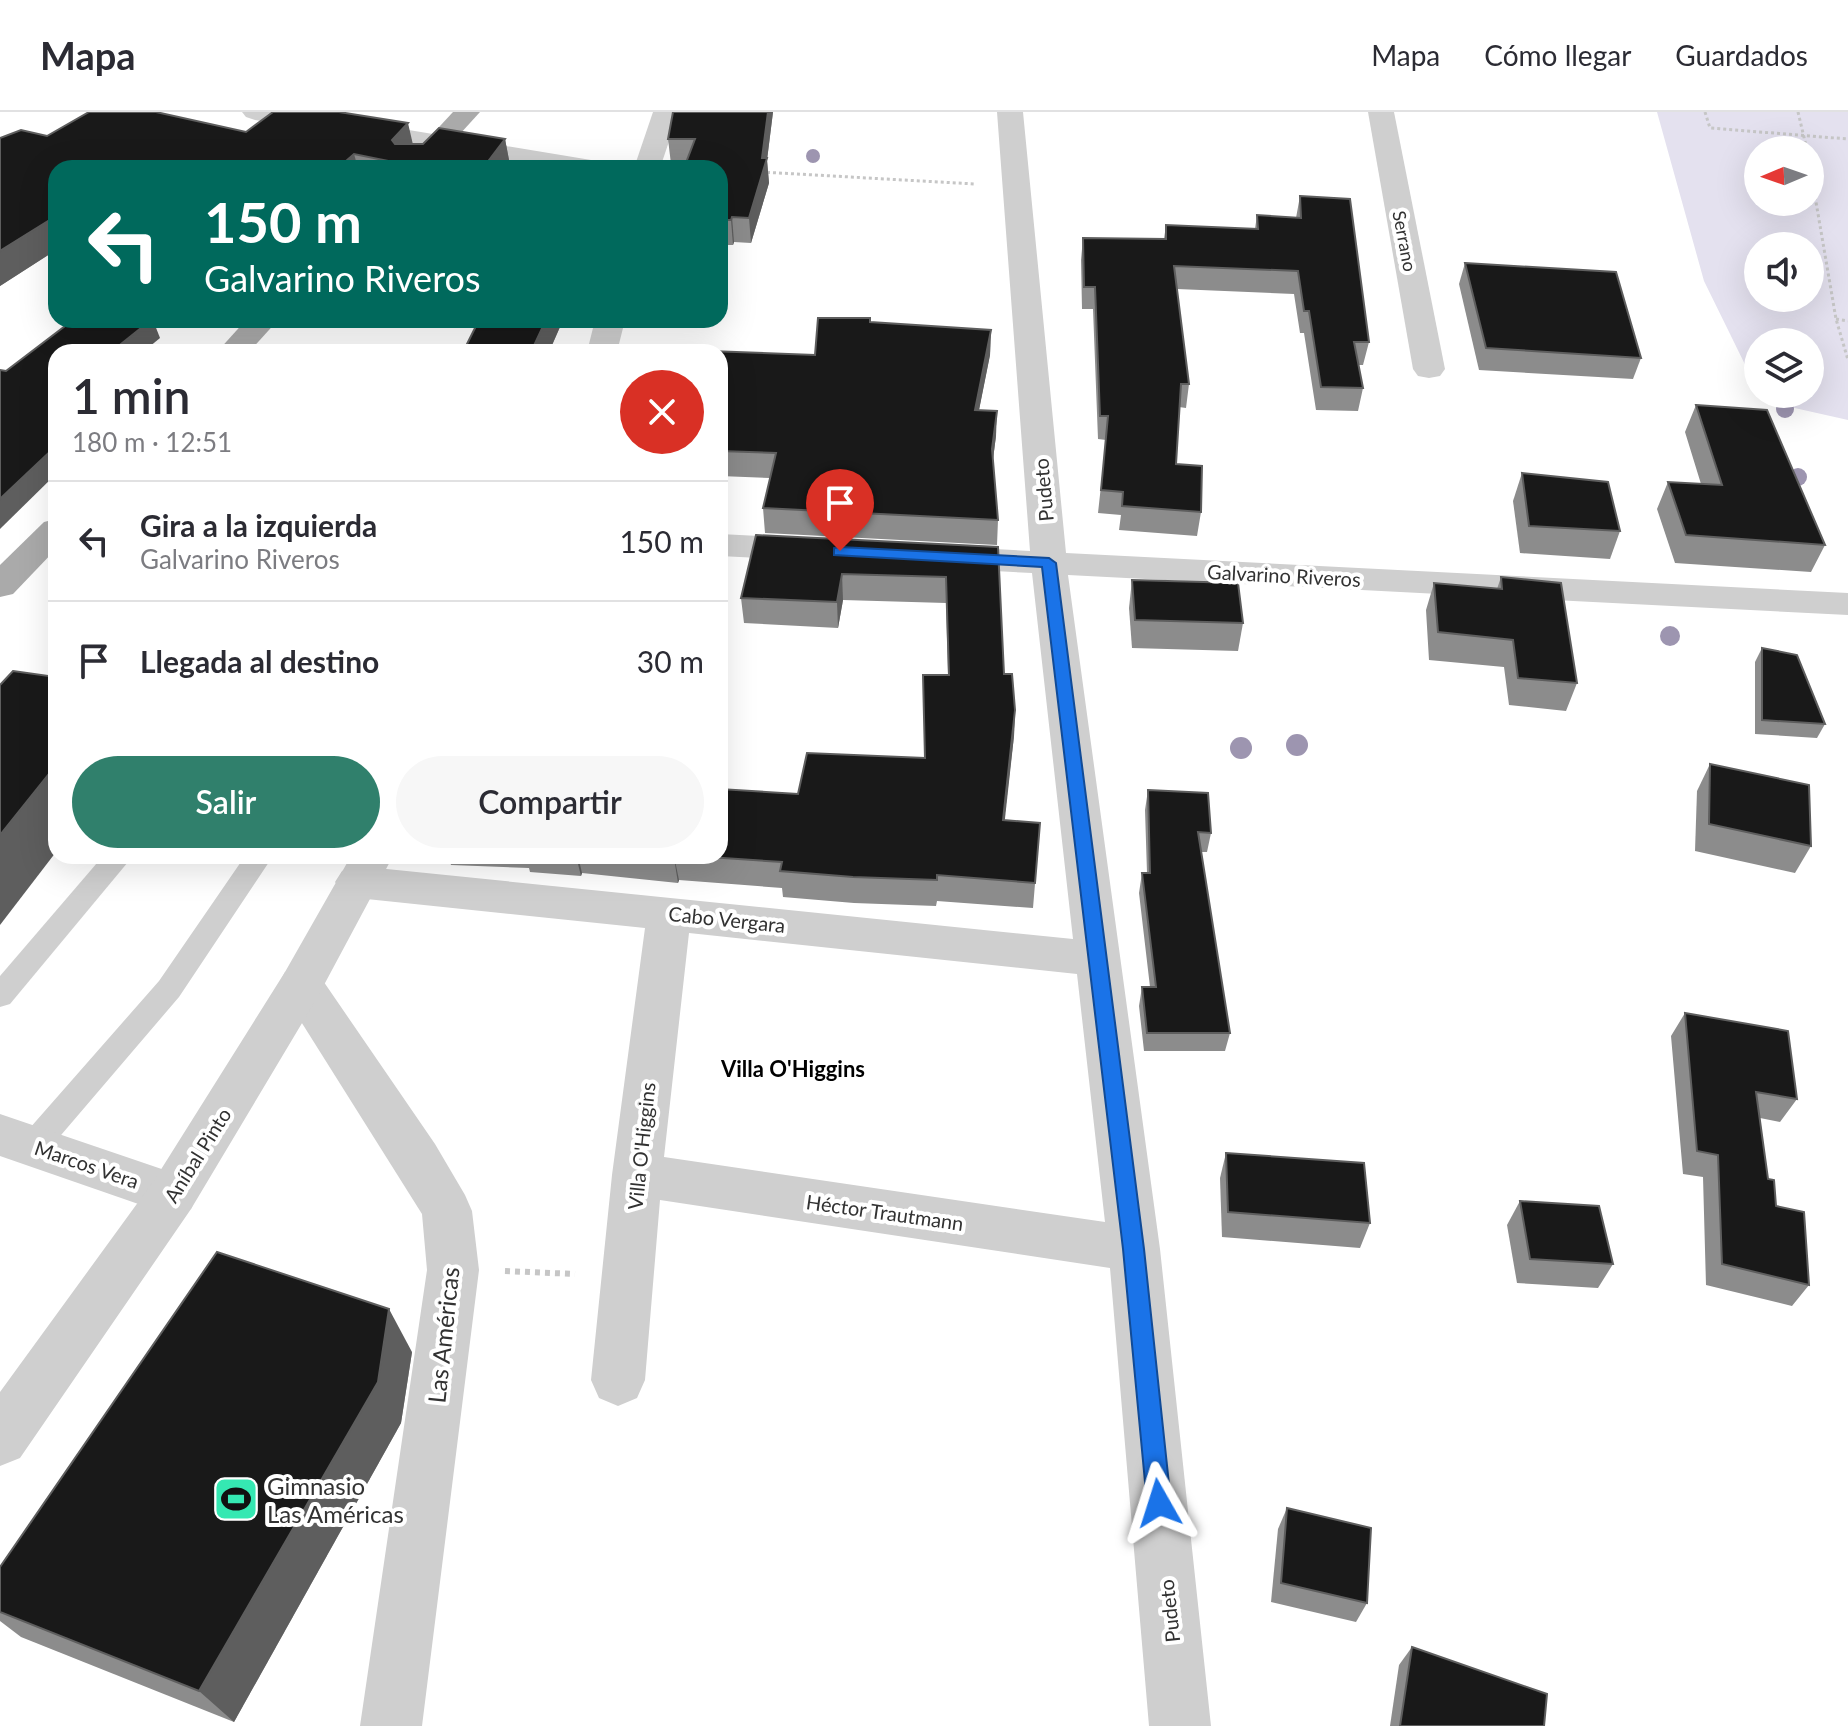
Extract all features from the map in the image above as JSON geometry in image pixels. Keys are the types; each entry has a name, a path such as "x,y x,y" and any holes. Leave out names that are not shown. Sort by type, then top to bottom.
{"main road":[{"path":"422,160 467,112"},
{"path":"240,344 255,328"},
{"path":"0,586 48,537"}],"street":[{"path":"255,112 542,160"},
{"path":"650,160 666,112"},
{"name":"Pudeto","path":"1010,112 1049,563 1134,1249 1180,1726"},
{"name":"Serrano","path":"1381,112 1429,369"},
{"path":"728,545 845,552"},
{"name":"Galvarino Riveros","path":"908,555 1848,604"},
{"name":"Cabo Vergara","path":"364,869 669,913 1097,959"},
{"name":"Aníbal Pinto","path":"0,1439 173,1194 301,985 364,869"},
{"name":"Villa O'Higgins","path":"618,1380 637,1175 669,913"},
{"name":"Las Américas","path":"301,985 417,1159 447,1211 453,1270 391,1726"},
{"name":"Marcos Vera","path":"17,1140 173,1194"},
{"name":"Héctor Trautmann","path":"637,1175 1134,1249"}],"lane":[{"path":"0,996 112,864"},
{"path":"17,1140 169,989 254,864"}],"path":[{"path":"1705,112 1710,128 1794,136"},
{"path":"1798,112 1805,136"},
{"path":"1824,138 1848,139"},
{"path":"751,171 1017,186"},
{"path":"1818,216 1836,319 1848,360"},
{"path":"1836,319 1848,321"},
{"path":"453,1270 628,1275"}],"shaded area":[{"path":"1657,112 1848,112 1848,420 1794,408 1824,408 1824,328 1744,328 1744,362 1704,281"}],"building":[{"path":"89,112 156,112 246,132 273,112 339,112 408,123 392,140 395,144 423,144 439,128 505,139 489,160 384,160 354,154 347,160 48,160 48,221 0,251 0,138 21,130 47,136"},
{"path":"673,112 768,112 762,158 767,158 749,218 732,217 728,220 728,160 687,160 695,139 668,139"},
{"path":"1300,196 1350,199 1369,342 1354,342 1363,388 1321,387 1309,311 1304,311 1298,271 1174,266 1189,384 1181,384 1176,464 1202,466 1201,512 1122,506 1123,492 1101,490 1108,416 1100,416 1095,287 1084,287 1083,238 1166,239 1166,225 1258,229 1257,215 1301,218"},
{"path":"1465,263 1616,272 1641,358 1486,348"},
{"path":"818,318 870,318 870,322 991,330 975,410 997,411 992,449 998,520 763,508 776,453 728,451 728,352 815,355"},
{"path":"62,328 141,328 121,344 48,344 48,454 0,499 0,370 6,371"},
{"path":"475,328 542,328 535,344 467,344"},
{"path":"1696,405 1767,410 1825,545 1686,535 1668,482 1722,485"},
{"path":"1522,473 1608,482 1620,531 1529,526"},
{"path":"756,535 998,547 1004,674 1012,674 1015,710 1003,820 1040,823 1035,883 937,875 937,880 853,877 780,871 782,862 728,858 728,790 798,794 807,753 925,758 923,675 949,675 946,577 842,574 837,602 741,598"},
{"path":"1501,577 1561,583 1577,683 1518,678 1513,640 1438,632 1434,583 1502,589"},
{"path":"1132,580 1238,583 1243,623 1135,620"},
{"path":"1762,648 1797,655 1825,724 1762,720"},
{"path":"13,671 48,676 48,775 0,835 0,685"},
{"path":"1710,764 1809,785 1811,846 1709,824"},
{"path":"1148,790 1208,793 1211,833 1198,832 1230,1033 1147,1033 1142,987 1156,987 1142,873 1150,873"},
{"path":"1685,1013 1788,1031 1797,1099 1756,1092 1768,1179 1774,1180 1776,1206 1804,1212 1809,1285 1722,1264 1718,1155 1697,1151"},
{"path":"1226,1153 1364,1163 1370,1223 1228,1212"},
{"path":"1520,1201 1599,1206 1613,1264 1530,1259"},
{"name":"Gimnasio Las Américas","path":"217,1252 389,1309 378,1382 199,1691 0,1612 0,1567"},
{"path":"1287,1508 1371,1528 1367,1603 1281,1583"},
{"path":"1412,1647 1547,1694 1544,1726 1400,1726"}],"place":[{"name":"Gimnasio Las Américas","path":"236,1499"}],"district":[{"name":"Villa O'Higgins","path":"793,1068"}],"route":[{"path":"840,551 1049,563 1134,1249 1159,1503"}]}
